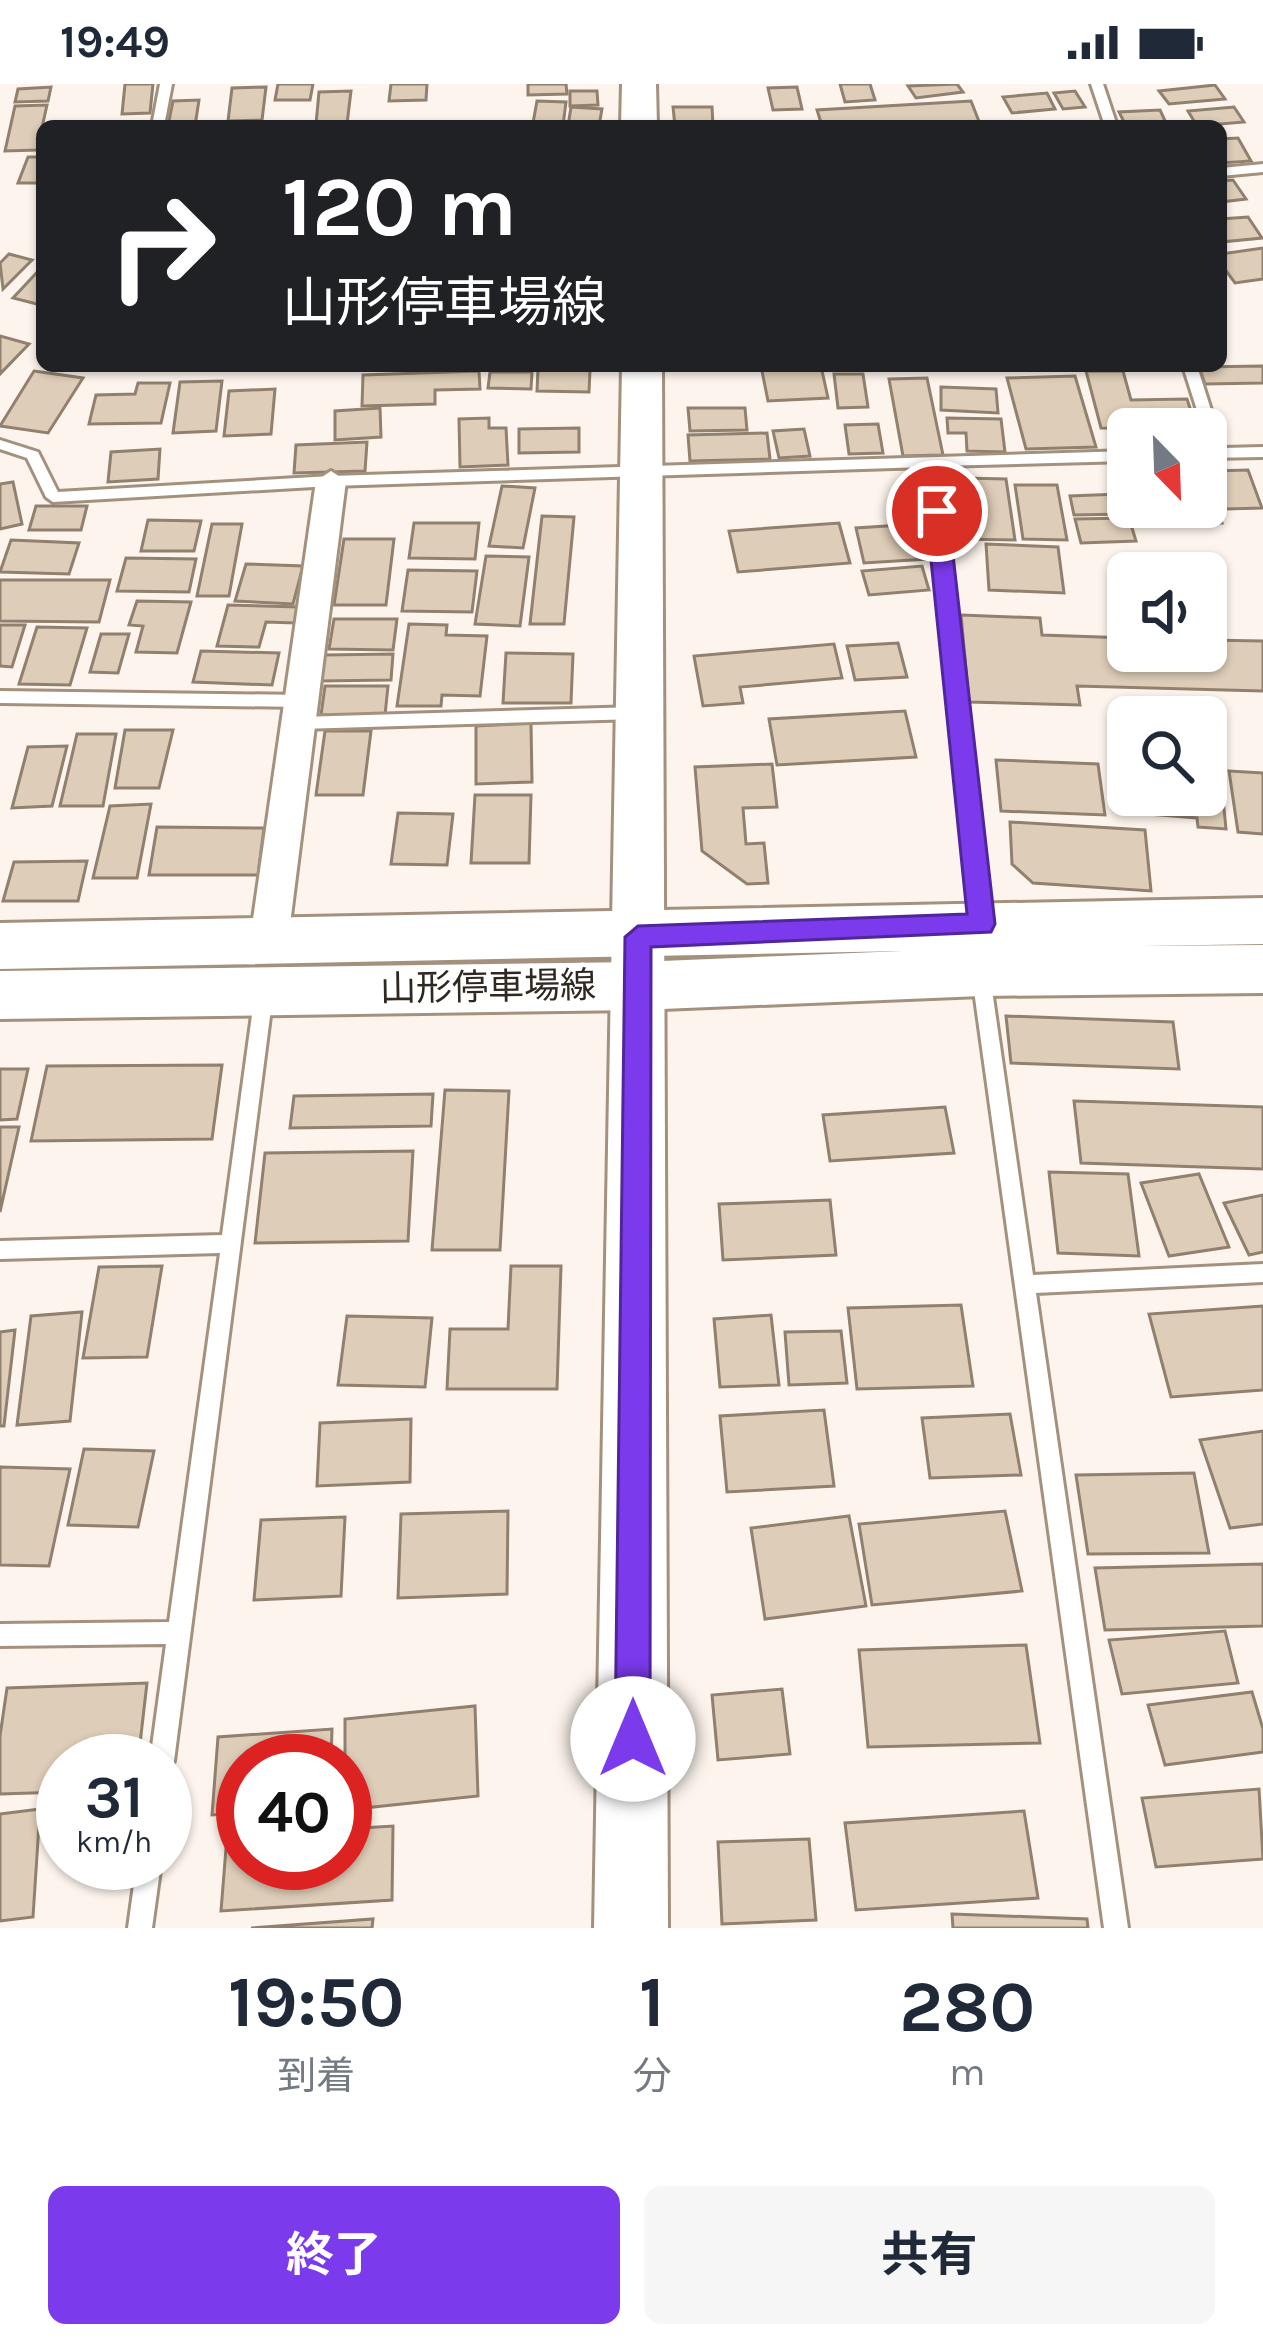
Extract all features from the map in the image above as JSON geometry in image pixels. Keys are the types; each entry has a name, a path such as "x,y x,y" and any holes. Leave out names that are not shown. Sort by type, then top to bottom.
{"main road":[{"name":"山形停車場線","path":"0,946 267,965 638,961 981,948 1263,921"},
{"name":"山形停車場線","path":"981,948 1263,969"},
{"name":"山形停車場線","path":"0,994 267,965"}],"street":[{"path":"639,84 639,120"},
{"path":"632,1928 642,372"},
{"path":"267,965 331,481"}],"lane":[{"path":"159,120 166,84"},
{"path":"1096,84 1109,120"},
{"path":"1227,171 1263,168"},
{"path":"1192,372 1201,408"},
{"path":"0,444 33,455 53,497 331,481 1107,457"},
{"path":"1227,453 1263,452"},
{"path":"932,465 981,948 1116,1928"},
{"path":"0,697 302,712 639,713"},
{"path":"166,1734 267,965"},
{"path":"0,1250 227,1244"},
{"path":"1025,1284 1263,1273"},
{"path":"0,1635 179,1633"},
{"path":"140,1928 145,1890"}],"building":[{"path":"125,84 153,84 150,113 122,114"},
{"path":"278,84 313,84 310,100 275,100"},
{"path":"391,84 427,84 426,100 389,101"},
{"path":"528,84 566,84 567,94 528,95"},
{"path":"840,84 870,84 875,100 845,102"},
{"path":"957,84 963,92 916,98 908,86"},
{"path":"1215,85 1225,99 1169,104 1159,91"},
{"path":"51,87 48,101 15,102 18,89"},
{"path":"266,87 262,120 228,120 232,88"},
{"path":"797,87 802,109 773,110 768,88"},
{"path":"351,91 347,120 316,120 319,92"},
{"path":"570,91 597,91 598,105 570,106"},
{"path":"1075,91 1085,107 1063,109 1054,93"},
{"path":"1047,93 1055,109 1012,113 1003,97"},
{"path":"199,100 196,120 169,120 173,101"},
{"path":"537,101 566,102 564,120 534,120"},
{"path":"971,101 978,120 820,120 817,110"},
{"path":"47,105 44,120 36,120 36,150 5,151 15,106"},
{"path":"571,107 602,109 600,120 569,120"},
{"path":"673,107 712,107 713,120 674,120"},
{"path":"1234,107 1244,122 1193,120 1188,111"},
{"path":"1160,110 1165,120 1123,120 1119,112"},
{"path":"1238,138 1251,161 1227,163 1227,139"},
{"path":"28,157 36,157 36,183 18,183"},
{"path":"1227,180 1233,180 1246,199 1227,201"},
{"path":"1248,217 1262,238 1227,241 1227,219"},
{"path":"1263,248 1263,279 1235,283 1227,272 1227,253"},
{"path":"9,254 32,260 3,289 0,263"},
{"path":"36,273 36,304 13,298"},
{"path":"0,336 29,344 0,374"},
{"path":"1263,366 1263,383 1205,384 1201,372 1227,372 1227,367"},
{"path":"34,371 83,378 48,433 0,426"},
{"path":"479,372 480,389 435,390 435,404 362,406 363,375"},
{"path":"490,372 532,372 531,389 488,388"},
{"path":"538,372 590,372 589,392 537,391"},
{"path":"762,372 822,372 828,398 768,401"},
{"path":"1086,372 1123,372 1131,400 1187,399 1190,408 1107,408 1107,428 1101,428"},
{"path":"834,374 863,374 868,407 838,408"},
{"path":"1075,376 1096,447 1026,449 1007,378"},
{"path":"927,378 943,455 903,456 889,379"},
{"path":"222,381 216,431 173,433 180,382"},
{"path":"138,383 170,383 161,423 89,424 96,395 135,394"},
{"path":"941,387 996,389 998,413 941,410"},
{"path":"275,389 271,434 224,436 229,391"},
{"path":"380,408 381,437 335,440 335,411"},
{"path":"688,408 745,408 747,430 690,431"},
{"path":"489,418 489,428 506,428 508,465 460,467 459,419"},
{"path":"947,418 1001,419 1005,452 967,451 966,433 948,433"},
{"path":"878,424 883,453 849,454 845,425"},
{"path":"579,428 579,452 519,453 519,429"},
{"path":"804,429 810,456 779,458 773,431"},
{"path":"767,433 770,459 690,461 688,435"},
{"path":"367,442 365,471 294,473 296,445"},
{"path":"160,449 158,479 108,482 111,452"},
{"path":"1248,470 1262,508 1227,509 1227,471"},
{"path":"962,478 1006,479 1015,540 954,539 951,514 967,515"},
{"path":"13,482 22,524 0,529 0,484"},
{"path":"1015,485 1057,485 1067,540 1023,539"},
{"path":"502,486 535,488 523,548 489,546"},
{"path":"1107,495 1107,514 1074,515 1070,496"},
{"path":"36,506 87,506 81,530 29,530"},
{"path":"542,516 574,517 564,624 530,624"},
{"path":"1107,518 1107,528 1132,528 1136,541 1081,543 1075,519"},
{"path":"148,520 201,521 194,551 141,551"},
{"path":"414,523 479,523 475,559 409,558"},
{"path":"839,523 850,563 738,572 729,531"},
{"path":"212,524 242,524 229,596 197,596"},
{"path":"918,524 928,559 864,563 856,528"},
{"path":"344,539 394,539 386,605 334,605"},
{"path":"11,540 79,543 69,574 0,572"},
{"path":"986,544 1058,547 1064,593 989,590"},
{"path":"486,556 529,557 520,626 475,624"},
{"path":"126,558 196,559 189,592 117,591"},
{"path":"246,564 303,566 293,604 235,601"},
{"path":"922,566 929,590 869,595 862,571"},
{"path":"408,570 477,571 472,612 402,611"},
{"path":"0,580 110,580 99,622 0,621"},
{"path":"137,601 191,602 177,653 136,652 143,626 129,625"},
{"path":"228,605 299,607 295,623 266,622 259,647 217,646"},
{"path":"961,615 1040,618 1042,635 1107,637 1107,672 1227,672 1227,640 1263,641 1263,691 1077,686 1080,705 969,702"},
{"path":"334,619 397,619 393,650 329,649"},
{"path":"409,624 447,625 446,635 487,636 480,696 442,695 441,706 397,706"},
{"path":"0,625 25,625 12,667 0,666"},
{"path":"37,627 87,628 70,685 19,684"},
{"path":"101,634 129,634 118,673 90,672"},
{"path":"898,643 907,677 855,680 847,646"},
{"path":"834,644 842,678 740,687 743,703 703,706 694,656"},
{"path":"201,651 279,653 272,685 193,682"},
{"path":"506,653 573,654 571,703 503,703"},
{"path":"393,654 391,680 320,681 324,655"},
{"path":"325,686 388,686 385,715 321,715"},
{"path":"905,711 916,757 777,765 769,719"},
{"path":"531,723 532,782 476,784 476,726"},
{"path":"125,730 173,730 159,788 115,788"},
{"path":"325,731 371,731 363,795 316,795"},
{"path":"77,734 116,734 103,806 60,806"},
{"path":"67,746 52,806 12,808 28,747"},
{"path":"996,760 1098,764 1105,815 1001,811"},
{"path":"772,764 777,807 743,808 746,844 764,843 768,883 747,884 702,851 695,767"},
{"path":"1229,771 1263,773 1263,834 1238,832"},
{"path":"475,795 531,795 529,863 471,863"},
{"path":"151,804 137,878 93,878 110,806"},
{"path":"398,813 453,814 447,865 391,864"},
{"path":"1173,816 1225,816 1226,829 1198,827 1197,818"},
{"path":"1010,822 1145,830 1151,891 1033,883 1012,864"},
{"path":"157,827 264,828 258,875 149,875"},
{"path":"87,861 78,901 3,901 14,862"},
{"path":"1006,1016 1173,1022 1179,1069 1011,1063"},
{"path":"222,1065 212,1139 31,1141 47,1066"},
{"path":"0,1069 28,1069 17,1119 0,1120"},
{"path":"445,1090 509,1091 500,1250 432,1250"},
{"path":"433,1094 431,1126 290,1128 294,1096"},
{"path":"1074,1101 1263,1107 1263,1169 1081,1163"},
{"path":"945,1107 954,1153 830,1161 823,1115"},
{"path":"0,1127 19,1127 0,1212"},
{"path":"413,1151 408,1241 255,1243 265,1153"},
{"path":"1049,1172 1128,1174 1139,1256 1058,1253"},
{"path":"1199,1174 1229,1247 1169,1256 1141,1183"},
{"path":"1263,1195 1263,1252 1249,1255 1224,1203"},
{"path":"830,1200 836,1255 723,1260 719,1204"},
{"path":"162,1266 147,1357 83,1358 99,1267"},
{"path":"511,1266 561,1266 557,1389 447,1389 450,1329 508,1329"},
{"path":"961,1305 973,1386 857,1389 848,1308"},
{"path":"1263,1306 1263,1390 1171,1397 1149,1314"},
{"path":"82,1312 70,1421 17,1425 31,1316"},
{"path":"771,1315 779,1385 720,1387 714,1319"},
{"path":"347,1316 432,1318 425,1387 338,1385"},
{"path":"15,1330 4,1426 0,1426 0,1332"},
{"path":"841,1331 847,1383 789,1385 785,1332"},
{"path":"824,1410 834,1486 727,1492 720,1416"},
{"path":"1010,1414 1021,1475 930,1478 922,1418"},
{"path":"411,1419 410,1482 317,1486 320,1423"},
{"path":"1263,1431 1263,1524 1230,1528 1200,1440"},
{"path":"84,1449 154,1451 138,1527 68,1525"},
{"path":"0,1467 70,1469 49,1566 0,1565"},
{"path":"1194,1473 1209,1553 1088,1554 1076,1475"},
{"path":"508,1511 507,1594 398,1598 401,1514"},
{"path":"1005,1511 1022,1591 872,1605 859,1524"},
{"path":"849,1516 866,1606 765,1619 751,1528"},
{"path":"345,1517 341,1596 254,1600 261,1520"},
{"path":"1263,1564 1263,1626 1105,1630 1095,1568"},
{"path":"1225,1631 1238,1683 1122,1694 1109,1640"},
{"path":"1026,1645 1040,1743 868,1747 859,1650"},
{"path":"147,1683 141,1734 36,1734 36,1793 0,1794 0,1736 7,1688"},
{"path":"782,1689 790,1754 718,1760 712,1695"},
{"path":"1252,1692 1263,1729 1263,1752 1165,1765 1148,1705"},
{"path":"475,1706 478,1796 372,1807 372,1734 345,1734 345,1719"},
{"path":"332,1729 332,1734 261,1734"},
{"path":"216,1763 216,1815 212,1815"},
{"path":"1259,1789 1263,1859 1156,1867 1142,1798"},
{"path":"36,1810 33,1917 0,1921 0,1814"},
{"path":"1024,1811 1038,1898 856,1910 845,1823"},
{"path":"393,1826 392,1900 221,1911 223,1890 372,1890 372,1827"},
{"path":"809,1839 816,1920 722,1924 718,1842"},
{"path":"952,1914 1087,1919 1088,1928 953,1928"},
{"path":"373,1919 372,1928 251,1928"}],"route":[{"path":"633,1739 638,937 981,924 937,511"}]}
